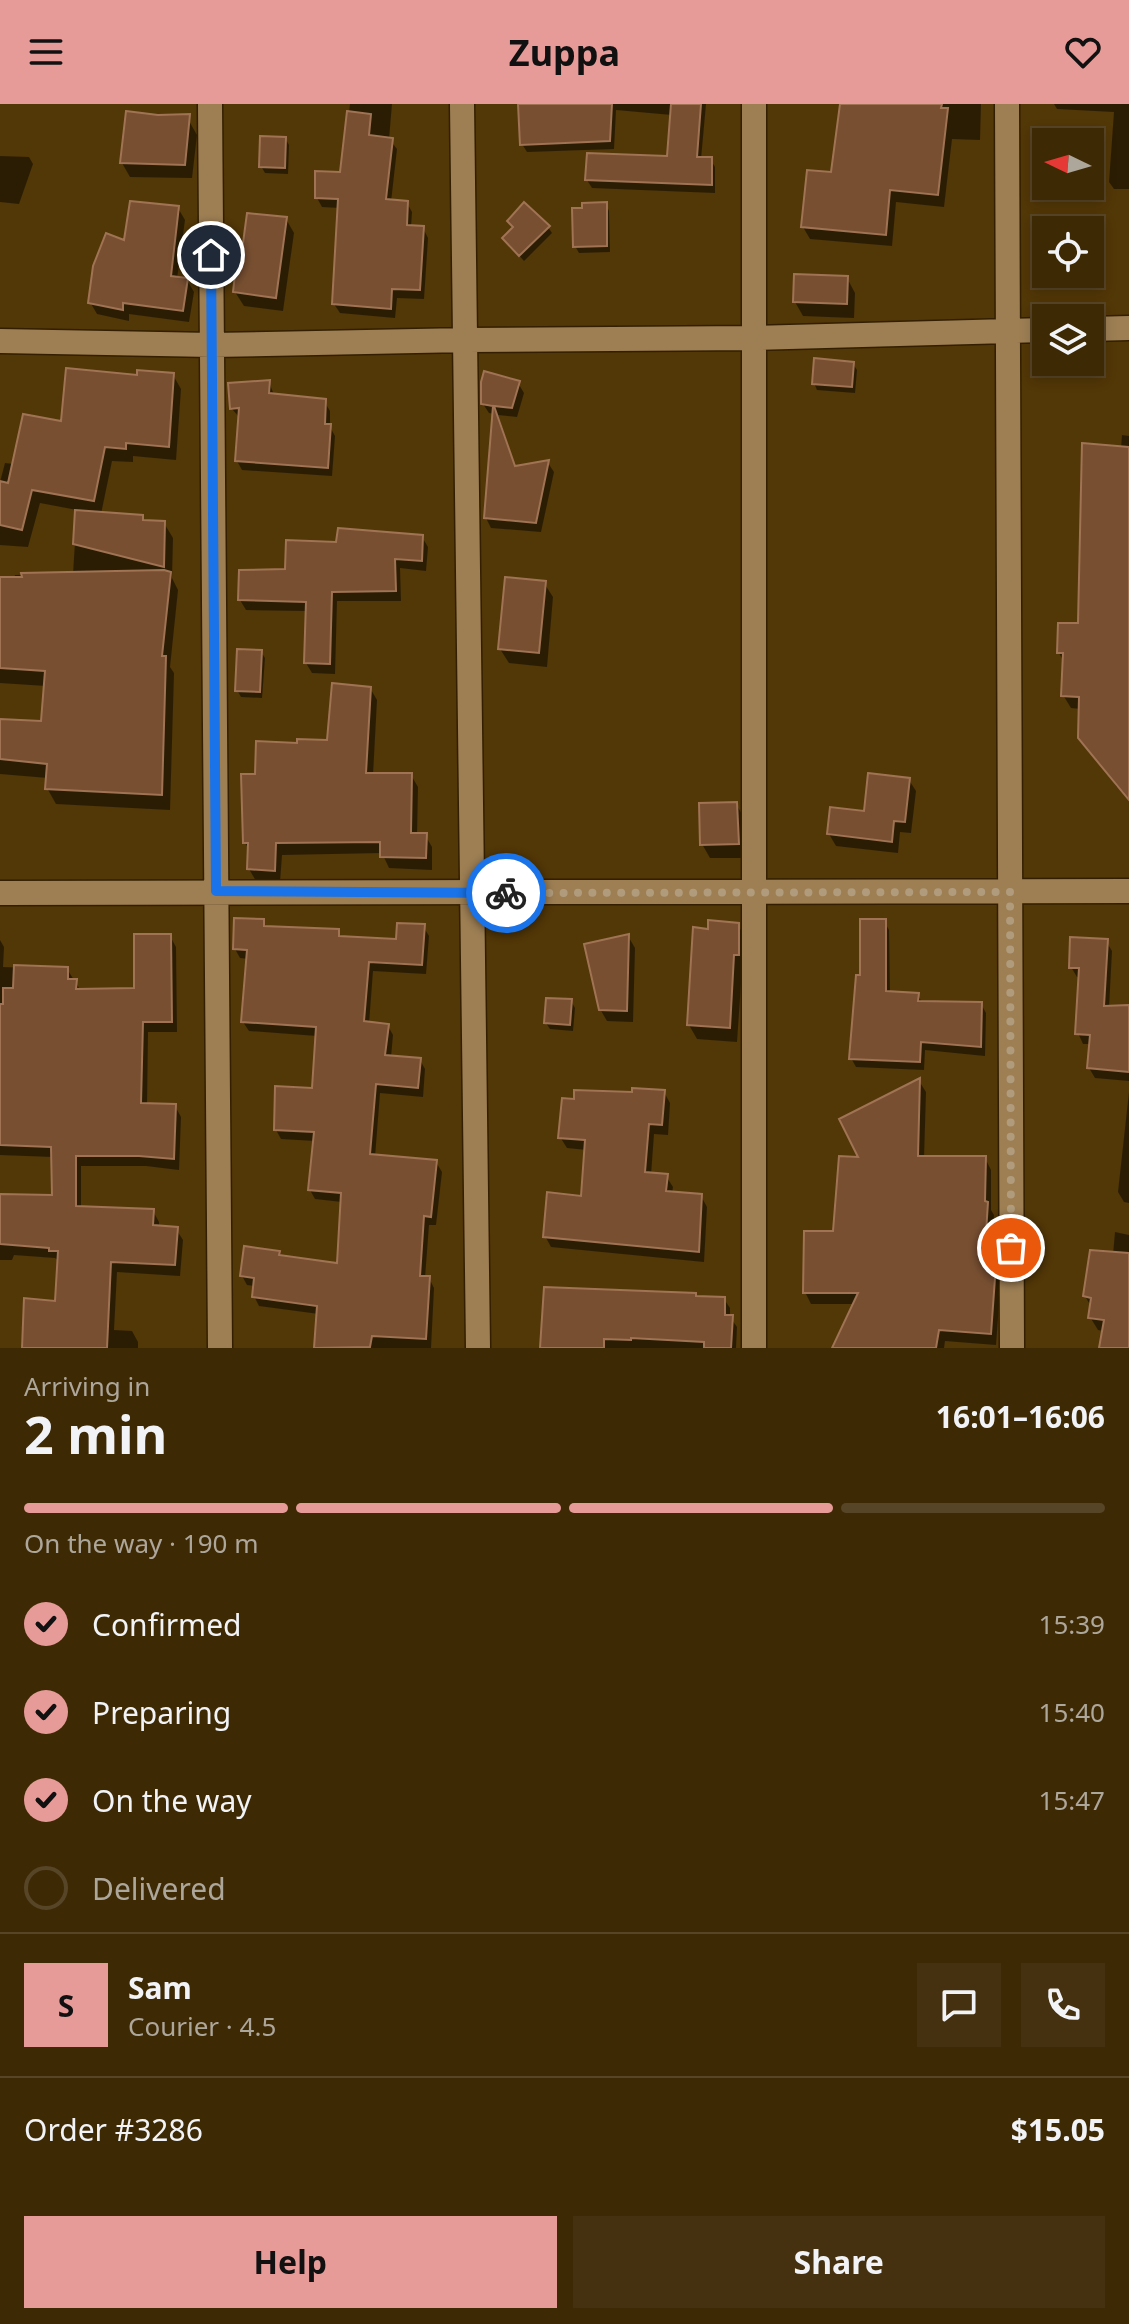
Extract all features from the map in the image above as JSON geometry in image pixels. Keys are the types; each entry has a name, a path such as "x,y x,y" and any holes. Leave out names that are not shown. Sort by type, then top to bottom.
{"street":[{"path":"210,104 220,1348"},
{"path":"462,104 478,1348"},
{"path":"754,104 754,1348"},
{"path":"1007,104 1012,1348"},
{"path":"1104,329 1129,328"},
{"path":"0,341 212,345 753,338 1032,330"},
{"path":"0,893 1129,891"}],"building":[{"path":"518,104 612,104 610,141 520,145"},
{"path":"671,104 701,104 697,157 712,157 712,185 585,180 587,153 667,156"},
{"path":"840,104 942,104 941,108 948,108 938,195 890,190 886,235 801,227 807,170 831,172"},
{"path":"126,111 158,115 190,114 185,165 120,163"},
{"path":"347,111 371,114 369,135 393,138 386,199 408,201 407,225 424,226 420,290 392,289 391,309 332,304 338,199 315,198 315,171 340,172"},
{"path":"260,136 286,137 285,168 259,167"},
{"path":"130,201 179,206 171,276 188,278 183,311 123,303 123,310 88,303 93,266 106,233 124,240"},
{"path":"524,202 550,226 519,256 502,238 513,227 507,221"},
{"path":"607,202 607,246 573,247 572,208 582,208 582,203"},
{"path":"247,213 287,217 276,298 233,292"},
{"path":"794,274 848,276 847,304 793,302"},
{"path":"814,358 854,362 852,387 812,384"},
{"path":"66,368 137,375 137,370 174,373 169,447 126,443 126,449 105,447 94,501 32,490 22,530 0,525 0,481 8,483 23,414 61,421"},
{"path":"484,371 520,381 512,408 494,406 515,466 549,460 536,523 484,518 493,406 481,404"},
{"path":"270,380 269,393 326,399 325,424 331,424 328,468 235,461 239,408 230,409 228,383"},
{"path":"1082,443 1129,447 1129,800 1078,738 1079,697 1061,696 1063,653 1057,653 1058,623 1078,623"},
{"path":"75,510 143,515 143,520 165,521 164,567 73,544"},
{"path":"338,528 423,535 422,561 395,559 396,591 332,592 330,664 304,663 306,602 238,600 239,570 285,569 286,540 336,542"},
{"path":"171,572 162,656 166,656 162,795 45,789 47,764 0,759 0,719 41,721 45,671 0,668 0,577 22,577 21,573"},
{"path":"505,577 546,581 539,653 498,649"},
{"path":"237,649 262,650 260,692 235,691"},
{"path":"332,683 371,687 366,773 412,773 411,833 427,833 426,858 380,857 380,842 276,843 275,871 247,869 248,843 243,843 241,774 255,774 256,741 297,743 297,739 327,740"},
{"path":"868,773 910,778 905,822 894,821 892,842 827,834 830,807 864,811"},
{"path":"737,802 739,844 700,845 699,803"},
{"path":"234,918 264,919 264,926 339,929 339,936 396,939 397,923 425,924 422,965 369,962 364,1021 389,1024 385,1055 421,1058 418,1088 376,1084 370,1154 437,1160 431,1217 424,1216 420,1276 430,1276 426,1339 372,1336 370,1347 314,1348 317,1306 252,1297 254,1278 240,1276 244,1246 280,1251 279,1255 337,1263 341,1193 308,1190 314,1132 274,1130 275,1086 312,1088 316,1027 241,1022 247,950 233,949"},
{"path":"860,919 886,919 886,991 919,993 918,1001 982,1002 981,1047 921,1042 920,1062 849,1059 856,975 860,975"},
{"path":"708,920 739,923 739,955 734,955 730,1028 687,1025 693,927 708,929"},
{"path":"134,934 171,934 172,1022 143,1022 141,1103 176,1104 174,1159 76,1156 76,1206 154,1209 153,1225 178,1227 175,1265 111,1262 107,1348 22,1348 24,1298 55,1301 58,1251 0,1244 0,1194 52,1195 51,1147 0,1145 0,1004 3,1004 3,988 13,988 14,965 68,967 68,979 77,979 76,989 134,988"},
{"path":"629,934 627,1011 599,1010 584,944"},
{"path":"1070,937 1108,939 1104,1006 1129,1005 1129,1072 1087,1068 1090,1035 1075,1034 1079,968 1069,968"},
{"path":"546,998 572,999 570,1025 544,1023"},
{"path":"920,1078 918,1156 986,1156 985,1201 988,1202 985,1249 997,1250 991,1334 939,1330 936,1348 832,1348 858,1293 803,1293 804,1231 833,1231 839,1156 858,1157 839,1119"},
{"path":"632,1088 665,1090 662,1125 649,1124 645,1172 668,1174 666,1191 702,1194 699,1252 543,1237 547,1192 581,1196 585,1140 558,1138 562,1098 574,1099 574,1090 632,1092"},
{"path":"1090,1250 1129,1253 1129,1348 1099,1348 1104,1320 1088,1318 1091,1298 1083,1296"},
{"path":"544,1287 725,1297 725,1315 733,1315 731,1348 704,1348 704,1342 631,1338 604,1339 604,1348 540,1348"}],"way so far":[{"path":"506,893 1010,892 1011,1248"}],"route":[{"path":"211,255 216,891 506,893"}]}
